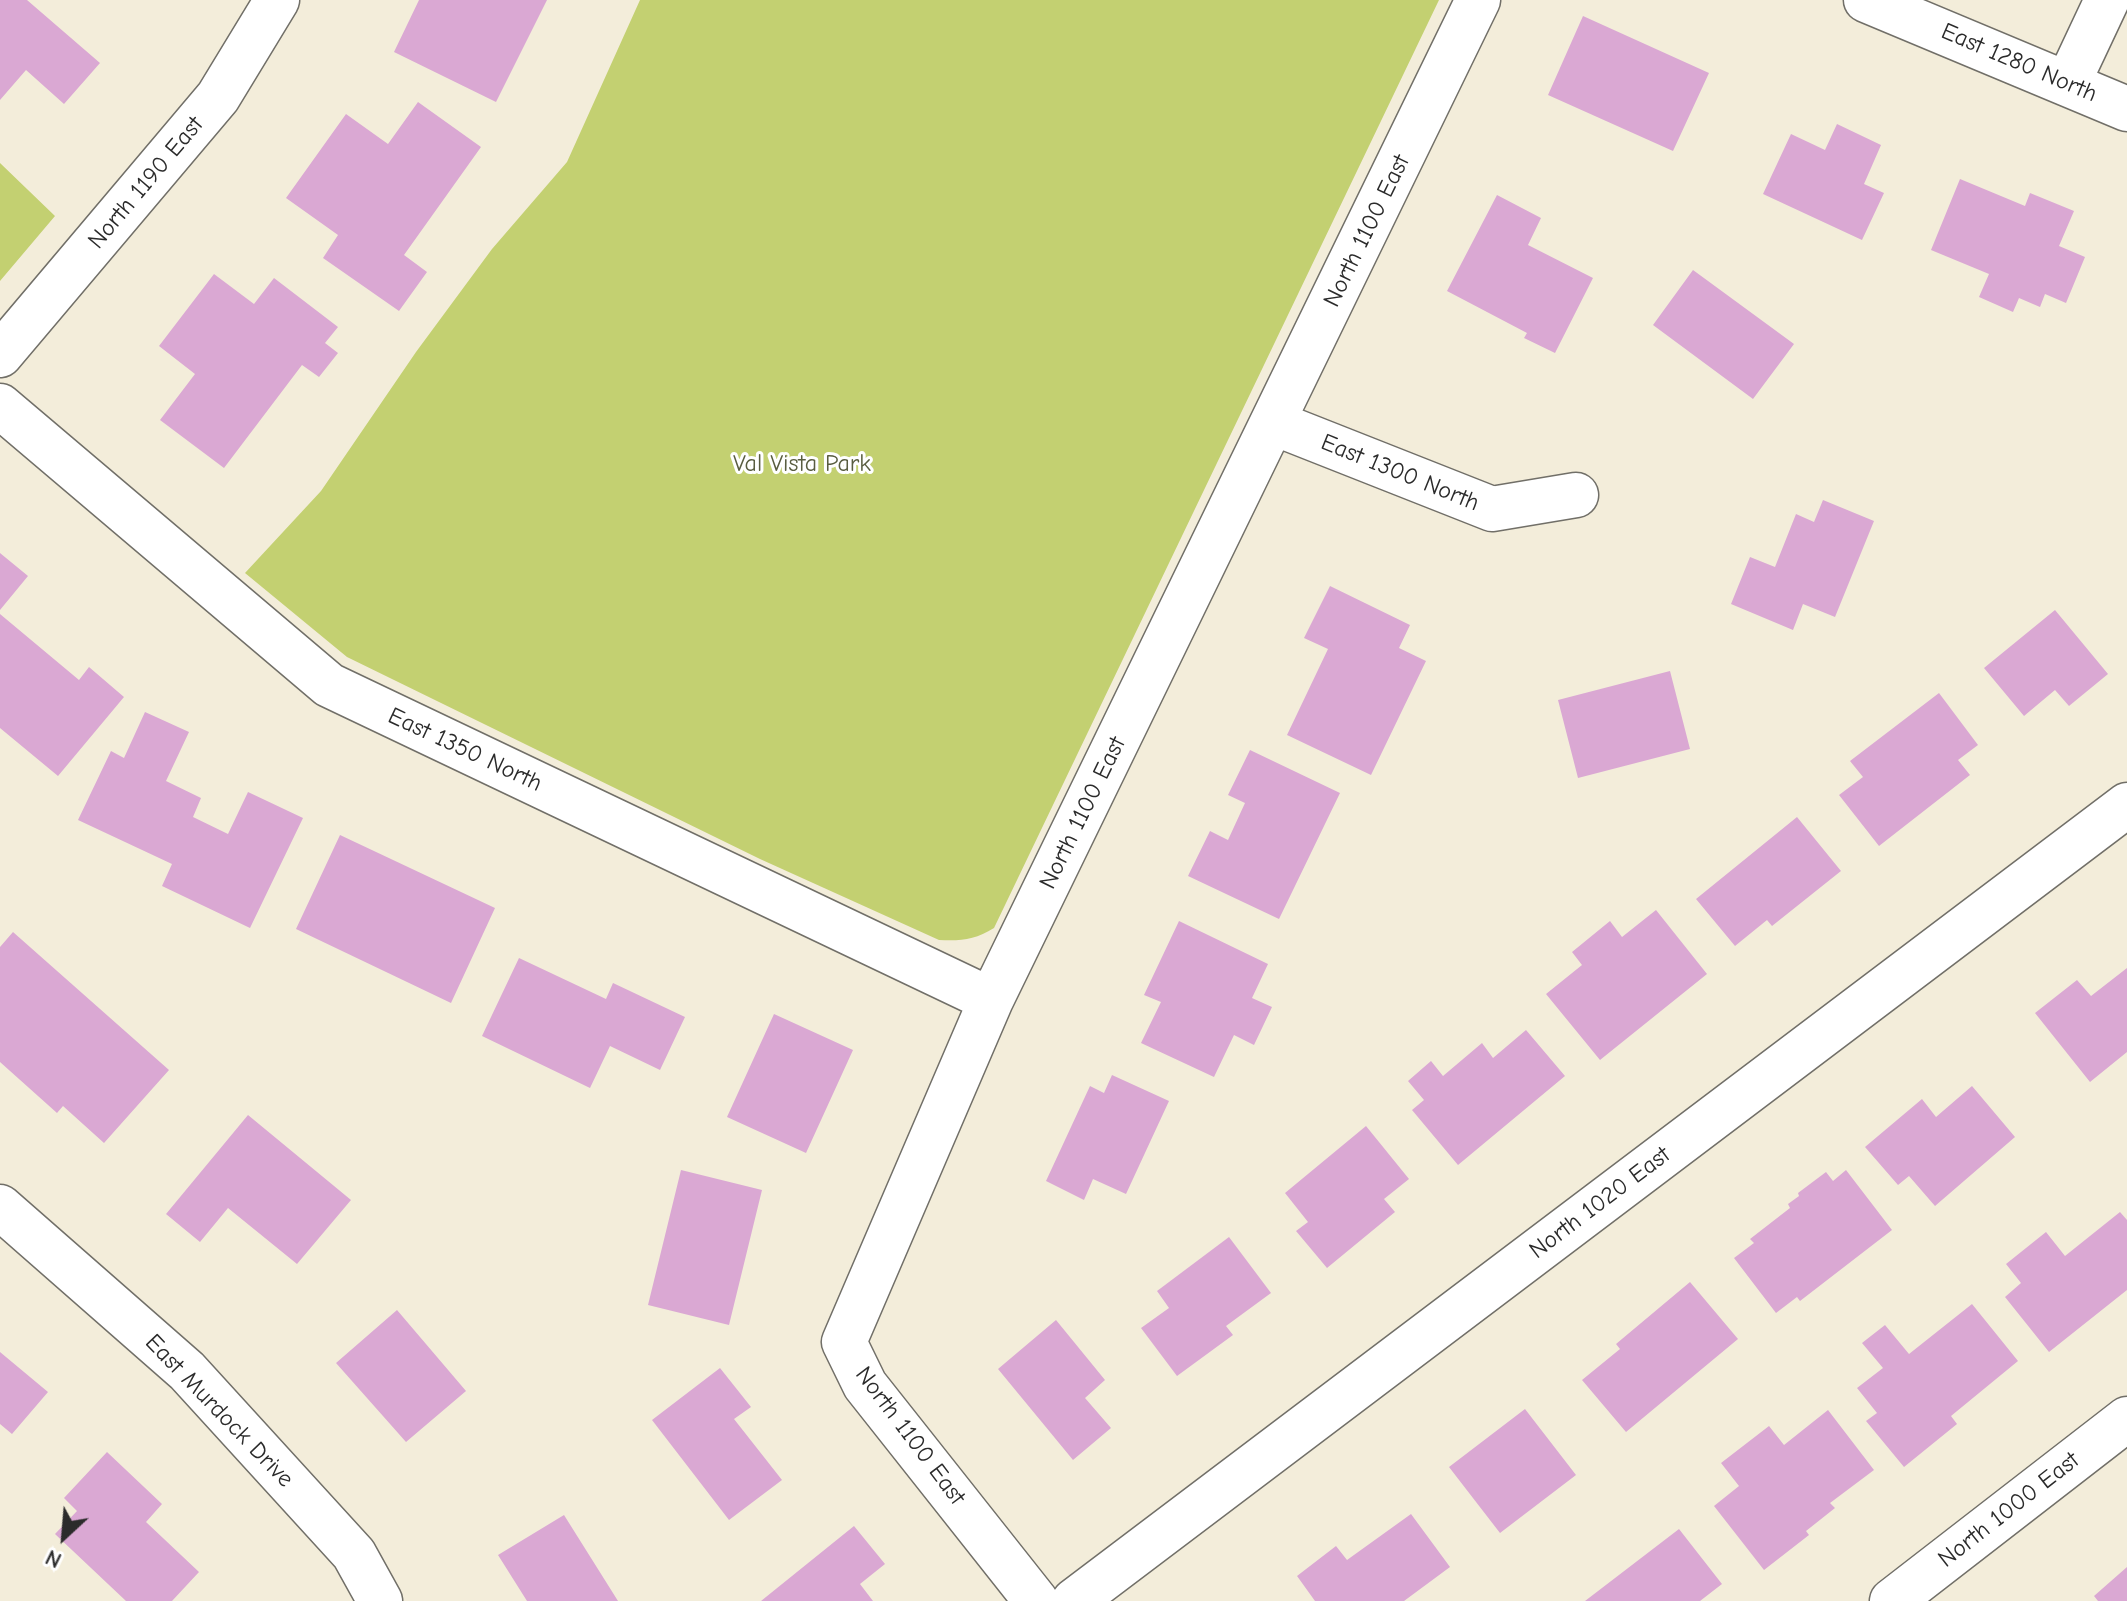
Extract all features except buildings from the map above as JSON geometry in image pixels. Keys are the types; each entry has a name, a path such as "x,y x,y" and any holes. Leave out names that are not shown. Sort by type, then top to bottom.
{"street":[{"name":"North 1190 East","path":"0,355 218,97 277,0"},
{"name":"North 1100 East","path":"1036,1601 865,1385 844,1342 991,1000 1478,0"},
{"name":"East 1280 North","path":"1866,0 2127,109"},
{"path":"2068,83 2107,0"},
{"name":"East 1350 North","path":"0,406 329,685 991,1000"},
{"name":"East 1300 North","path":"1274,423 1492,509 1576,495"},
{"name":"North 1020 East","path":"1074,1601 2127,805"},
{"name":"East Murdock Drive","path":"0,1207 187,1371 354,1554 380,1601"},
{"name":"North 1000 East","path":"1892,1601 1942,1586 2127,1419"}],"green space":[{"name":"Val Vista Park","path":"640,0 1439,0 994,928 980,935 961,940 939,940 760,859 347,657 245,573 321,491 416,352 492,249 567,162"},
{"path":"0,163 55,216 0,281"}]}
